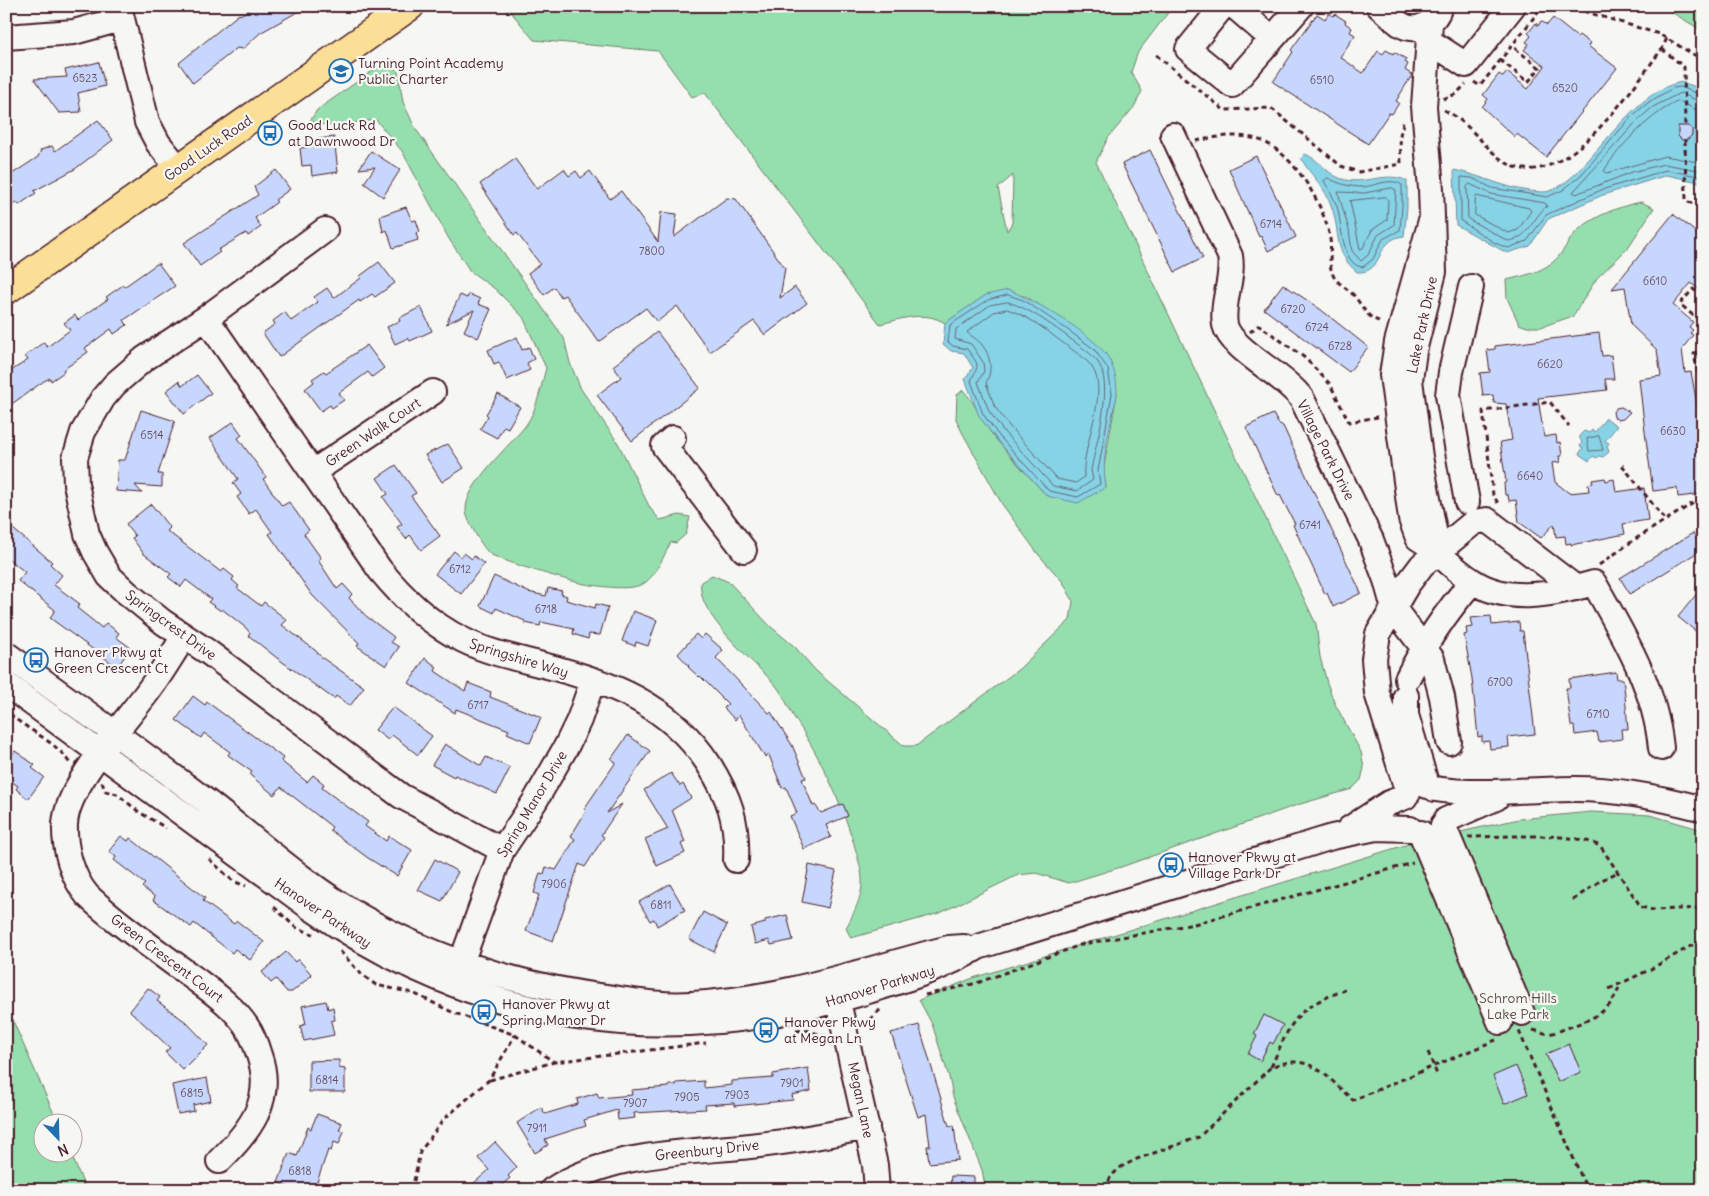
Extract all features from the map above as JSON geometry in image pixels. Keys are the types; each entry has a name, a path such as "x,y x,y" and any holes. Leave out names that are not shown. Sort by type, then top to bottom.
{"main road":[{"name":"Good Luck Road","path":"6,290 410,6"}],"street":[{"path":"1223,6 1188,49 1232,85 1271,38 1301,6"},
{"path":"1234,6 1271,38"},
{"path":"1433,24 1466,65 1513,6"},
{"path":"1383,8 1401,24 1410,27 1433,24"},
{"path":"6,37 74,32 120,13 147,122 158,144 179,169"},
{"path":"1433,24 1424,106 1432,217 1393,358 1392,375 1411,519 1418,538 1433,544 1472,582 1498,592 1526,596 1576,588 1594,583 1646,681 1661,748"},
{"name":"Village Park Drive","path":"1177,141 1230,256 1232,271 1224,319 1227,330 1234,342 1288,382 1302,399 1371,540 1386,580 1394,610"},
{"name":"Springcrest Drive","path":"325,230 206,318 165,344 115,384 95,411 83,432 74,469 87,534 100,562 110,576 126,592 184,637 215,657 401,796 502,850"},
{"path":"1466,502 1448,395 1451,372 1471,287"},
{"name":"Springshire Way","path":"206,318 380,570 412,606 429,620 463,640 483,649 593,680 631,694 656,709 696,745 720,781 734,816 737,832 736,860"},
{"name":"Green Walk Court","path":"313,472 433,392"},
{"path":"1396,408 1448,395"},
{"path":"673,438 664,446 744,550"},
{"path":"1510,1028 1450,828 1447,802 1419,791 1377,693 1374,659 1378,634 1394,610 1407,585 1422,565 1433,544 1474,522 1487,520 1576,588"},
{"path":"1472,582 1449,608 1424,646 1406,688 1406,715 1419,791 1401,814 1415,831 1510,1028"},
{"path":"1394,610 1424,646 1436,668 1449,742"},
{"name":"Green Crescent Court","path":"184,637 148,692 100,752 76,793 65,824 67,851 78,881 94,902 231,1007 252,1034 261,1060 263,1081 257,1114 241,1140 219,1161"},
{"name":"Hanover Parkway","path":"6,654 207,802 296,873 347,908 363,918 462,962 548,988 648,1003 690,1004 836,990"},
{"name":"Spring Manor Drive","path":"452,984 462,962 502,850 566,747 579,720 593,680"},
{"name":"Hanover Parkway","path":"6,684 348,934 394,959 452,984 495,999 557,1014 624,1023 744,1019 836,990 953,963 978,947 1332,837 1376,828 1415,831"},
{"path":"1419,791 1462,793 1559,789 1602,791 1659,798 1703,809"},
{"name":"Hanover Parkway","path":"1332,837 1352,828 1389,803 1419,791"},
{"path":"1415,831 1432,832 1450,828 1477,804 1514,792"},
{"name":"Megan Lane","path":"836,990 875,1165 877,1190"},
{"name":"Greenbury Drive","path":"552,1190 589,1171 612,1163 659,1154 752,1146 867,1126"}],"path":[{"path":"1567,6 1667,38 1703,60"},
{"path":"1437,107 1453,114 1470,127 1502,160 1516,167 1534,169 1555,164 1572,153 1608,119 1662,49 1667,38"},
{"path":"1500,60 1528,82 1540,68 1512,46"},
{"path":"1662,49 1684,67 1686,126"},
{"path":"1156,56 1224,110 1271,108 1341,166 1359,172 1401,164 1400,135 1405,117 1411,114"},
{"path":"1177,141 1196,141 1233,135 1257,139 1277,148 1302,176 1323,211 1330,240 1329,265 1334,279 1347,288 1373,320 1383,322"},
{"path":"1685,140 1686,201 1703,208"},
{"path":"1703,297 1693,289 1680,304 1703,324"},
{"path":"1246,334 1259,325 1305,358 1330,384 1349,422 1396,408"},
{"path":"1703,345 1694,354 1694,359 1698,364 1703,398 1698,400 1703,422"},
{"path":"1502,509 1493,496 1483,411 1550,402 1569,426"},
{"path":"1622,465 1666,521"},
{"path":"1593,570 1614,553 1703,498"},
{"path":"1450,828 1466,837 1548,837 1594,842 1600,847 1641,907 1653,910 1703,908"},
{"path":"918,996 977,983 1083,944 1194,924 1421,860"},
{"path":"1573,900 1600,881 1616,873"},
{"path":"1609,989 1650,970 1703,939"},
{"path":"1271,1067 1295,1061 1307,1063 1322,1073 1353,1100 1434,1066 1510,1028 1534,1030 1548,1034 1604,1012 1612,1002 1620,984"},
{"path":"1105,1190 1111,1176 1121,1167 1137,1159 1199,1137 1271,1067 1292,1022 1302,1011 1326,997 1345,990"},
{"path":"862,1021 867,1022 885,1007"},
{"path":"1510,1028 1587,1190"},
{"path":"412,1190 420,1152 443,1120 489,1080 515,1035"},
{"path":"1428,1052 1438,1077"},
{"path":"489,1080 554,1062"}],"green space":[{"path":"487,6 1173,6 1138,52 1131,72 1142,91 1134,107 1108,138 1096,162 1316,624 1320,657 1327,683 1335,704 1361,752 1364,768 1361,780 1352,789 1297,805 1121,867 1069,883 1036,873 1018,875 940,913 851,938 846,928 860,896 862,875 854,844 836,794 821,763 777,687 729,638 708,609 702,595 701,582 712,575 729,582 770,626 795,647 816,671 904,746 916,746 1019,669 1070,620 1073,601 1063,582 1038,554 1002,504 956,419 957,395 963,390 995,438 1047,496 1106,487 1103,472 1117,394 1097,345 1026,296 986,295 945,323 937,319 921,316 880,324 705,93 692,97 658,51 534,40 511,12 503,8","holes":["1013,175 1012,223 1007,231 998,188"]},
{"path":"1661,6 1703,6 1703,31"},
{"path":"382,64 390,64 398,72 403,102 415,128 564,338 570,363 581,389 618,443 650,508 660,520 679,515 690,517 686,534 676,543 671,542 651,578 641,585 616,588 583,584 508,562 490,554 472,527 466,511 467,501 472,489 530,419 546,368 523,317 495,289 470,271 449,239 402,151 376,120 328,126 310,121 317,110"},
{"path":"1641,202 1654,208 1627,249 1597,278 1573,316 1541,327 1527,327 1519,324 1507,298 1506,280 1531,274 1548,266 1560,255 1577,231 1599,216"},
{"name":"Schrom Hills Lake Park","path":"1591,812 1650,815 1703,830 1703,1190 986,1190 982,1170 953,1097 949,1077 932,1024 919,1000 973,978 1415,842 1519,819"},
{"path":"6,1005 54,1114 32,1114 32,1164 75,1164 86,1190 6,1190"}],"water":[{"path":"1682,82 1696,87 1703,93 1703,183 1667,175 1603,195 1548,219 1530,246 1507,253 1456,225 1454,170 1520,189 1543,192 1558,188 1589,160 1623,121 1642,103 1661,89"},
{"path":"1305,154 1316,160 1334,176 1346,180 1354,181 1392,177 1407,181 1404,236 1395,238 1388,243 1372,268 1357,272 1344,257 1329,200 1301,158"},
{"path":"1008,290 1032,301 1077,328 1101,348 1108,357 1113,370 1117,395 1106,449 1104,468 1106,487 1078,503 1047,496 996,439 979,416 965,379 973,368 964,353 951,351 943,344 945,323 986,295"},
{"path":"1606,418 1617,426 1605,441 1609,443 1607,446 1609,452 1603,457 1599,456 1597,458 1593,456 1589,461 1579,454 1583,448 1580,446 1582,443 1579,436 1584,431 1589,433 1592,430 1595,432"}],"building":[{"path":"256,6 308,6 260,33 243,49 237,48 193,83 179,63 239,14"},
{"path":"1329,13 1333,16 1335,14 1346,21 1345,23 1352,28 1350,32 1355,35 1340,57 1363,73 1378,51 1383,54 1386,50 1393,54 1394,52 1406,59 1405,62 1408,64 1405,70 1412,75 1396,101 1399,103 1392,114 1389,113 1368,144 1273,82 1293,52 1291,50 1317,14 1325,19"},
{"path":"1553,18 1577,37 1579,35 1590,43 1588,46 1617,68 1546,157 1517,134 1515,137 1482,107 1488,99 1483,95 1499,74 1503,77 1507,72 1528,89 1545,66 1524,50 1529,44 1526,42 1531,36 1528,33 1536,23 1538,26 1541,21 1547,25"},
{"path":"99,62 105,86 78,93 81,112 59,113 34,79 67,77 65,70"},
{"path":"98,120 113,140 75,169 34,191 36,193 19,205 17,202 6,209 6,178 38,157 41,150 52,146 55,151"},
{"path":"1678,126 1688,126 1692,129 1692,135 1688,139 1682,140 1678,136"},
{"path":"334,137 338,172 312,176 311,165 302,166 300,148 309,147 309,143 319,142 318,139"},
{"path":"1150,150 1203,258 1175,272 1122,164"},
{"path":"371,151 400,170 383,197 364,183 375,167 359,169"},
{"path":"1256,156 1296,237 1268,251 1261,236 1259,237 1229,169"},
{"path":"515,159 537,189 564,169 569,176 576,171 581,178 590,171 610,199 621,191 658,242 661,212 677,214 674,237 727,198 736,199 785,268 780,298 795,287 807,303 765,335 754,321 710,352 677,306 657,322 646,308 599,342 565,295 561,297 554,287 544,295 528,273 540,264 517,233 514,235 480,184"},
{"path":"276,170 290,189 275,200 277,202 255,218 261,227 248,236 246,233 218,250 220,252 200,266 184,243 258,195 254,187"},
{"path":"406,207 412,221 416,220 420,232 416,233 418,240 393,248 387,230 383,232 380,216"},
{"path":"1673,214 1703,238 1703,293 1691,283 1673,305 1693,322 1689,327 1693,330 1690,333 1693,335 1682,349 1685,373 1691,372 1703,437 1702,494 1678,497 1677,488 1653,491 1639,379 1661,376 1657,350 1631,325 1625,287 1612,289"},
{"path":"379,262 395,283 375,297 372,294 360,302 359,300 279,357 263,333 275,324 273,321 285,312 291,321 318,302 314,297 327,288 334,298"},
{"path":"158,263 175,286 124,320 127,325 114,334 111,329 85,348 88,352 63,370 64,372 51,381 50,378 44,381 6,408 6,374 28,360 25,356 44,342 47,347 70,330 64,323 75,315 78,320 108,299 106,297"},
{"path":"1283,284 1320,309 1368,347 1349,372 1264,309"},
{"path":"469,294 480,299 478,304 491,309 478,338 464,331 474,310 446,324 460,295 467,298"},
{"path":"421,307 432,331 410,341 408,338 395,344 387,327 400,321 399,318"},
{"path":"657,332 700,388 632,441 597,395 621,377 613,366"},
{"path":"1599,333 1602,356 1611,355 1614,379 1605,379 1607,390 1538,398 1544,437 1556,435 1557,443 1560,442 1562,456 1559,456 1560,462 1552,463 1555,482 1569,493 1589,491 1588,484 1593,483 1592,480 1605,478 1606,481 1614,479 1616,492 1644,488 1648,520 1623,524 1625,534 1571,545 1571,543 1566,544 1565,536 1556,537 1554,524 1541,538 1519,522 1516,500 1509,501 1508,495 1505,495 1504,483 1506,482 1500,442 1512,440 1506,404 1494,403 1493,395 1483,396 1480,373 1490,372 1487,350 1495,349 1495,346"},
{"path":"517,337 522,350 529,347 534,359 527,363 530,370 507,380 499,362 494,364 488,350"},
{"path":"367,345 384,368 372,377 368,372 339,393 344,400 332,408 330,405 321,411 305,389 314,382 312,379 324,371 326,373"},
{"path":"197,375 211,393 184,414 166,391 179,381 182,386"},
{"path":"498,394 520,407 508,428 504,426 497,438 480,429 488,416 486,414"},
{"path":"1621,407 1630,412 1623,419 1618,420 1614,417 1613,412 1616,408"},
{"path":"141,410 175,421 158,474 162,474 162,487 135,485 142,493 116,491 118,460 125,460"},
{"path":"1273,414 1278,423 1283,426 1361,593 1333,607 1293,525 1295,524 1280,495 1278,496 1246,427"},
{"path":"233,422 242,435 238,438 266,477 263,479 282,506 289,502 309,530 304,534 321,558 318,560 337,589 343,584 352,594 349,598 366,616 394,637 391,642 399,647 386,666 357,646 359,643 312,595 269,534 272,532 256,509 249,514 237,497 241,494 233,483 238,479 210,438"},
{"path":"448,444 464,468 442,482 425,455"},
{"path":"396,465 416,493 411,496 440,536 421,550 410,535 406,539 397,527 402,524 383,497 388,494 377,478"},
{"path":"151,504 170,528 167,531 221,572 224,569 234,577 232,580 239,586 237,588 261,606 264,602 287,620 282,625 321,657 364,687 350,706 336,696 334,699 277,658 248,635 250,633 246,628 222,609 221,611 208,602 211,599 186,580 181,587 168,577 171,574 144,554 132,538 135,536 126,524"},
{"path":"6,523 52,562 50,564 62,575 54,585 80,604 77,608 102,628 106,623 119,633 116,637 131,648 117,667 50,618 55,610 18,581 25,572 6,557"},
{"path":"1693,533 1703,549 1630,594 1620,578"},
{"path":"454,551 461,557 464,553 472,559 474,556 484,564 461,594 435,574"},
{"path":"494,576 528,592 546,596 548,588 562,591 561,594 567,596 566,600 595,608 596,604 608,607 600,635 589,634 588,639 573,634 574,629 541,622 540,626 525,623 525,621 496,608 494,613 480,606"},
{"path":"1703,586 1703,637 1678,617"},
{"path":"633,611 657,620 648,646 636,642 635,646 622,641"},
{"path":"1491,616 1492,625 1519,622 1520,631 1523,631 1535,734 1508,737 1509,747 1490,749 1489,741 1482,742 1482,736 1478,737 1472,678 1464,635 1467,634 1466,628 1473,627 1471,618"},
{"path":"696,634 701,639 705,634 723,650 716,658 769,713 771,712 792,745 806,778 802,779 813,806 815,805 821,813 843,804 848,816 826,825 831,837 804,849 790,816 797,813 786,787 782,788 769,755 765,757 739,715 735,720 724,708 728,704 700,676 688,667 678,654"},
{"path":"425,658 437,667 435,671 465,691 468,683 491,692 490,697 541,717 530,743 507,733 509,730 456,709 455,713 409,683"},
{"path":"1616,672 1617,679 1623,679 1625,695 1628,729 1621,729 1622,739 1599,742 1597,732 1575,735 1574,726 1571,726 1566,688 1570,688 1569,679"},
{"path":"193,696 205,705 207,702 274,751 283,758 281,761 307,782 313,775 324,784 322,788 368,822 365,826 386,841 389,836 412,850 397,876 368,858 330,830 332,827 281,787 274,795 250,775 252,772 228,755 230,752 204,733 201,738 176,720"},
{"path":"393,707 432,736 418,755 392,735 388,740 375,730"},
{"path":"628,735 650,751 607,813 622,804 601,835 604,837 585,867 579,864 553,941 526,931 539,895 534,893 540,873 544,874 546,867 556,870 575,839 571,836 586,811 584,809 616,762 611,759"},
{"path":"445,744 481,766 486,757 510,768 497,794 455,775 454,777 432,765"},
{"path":"15,751 35,765 32,768 44,777 28,799 16,789 18,786 6,778 6,762"},
{"path":"671,773 680,786 683,784 691,798 672,810 685,842 681,844 685,853 657,866 645,839 668,829 644,790"},
{"path":"121,836 128,841 130,838 205,898 203,901 234,924 237,921 264,942 250,960 235,949 232,953 194,923 191,927 153,900 155,897 142,887 145,884 114,860 116,857 109,851"},
{"path":"435,859 458,872 442,901 418,890"},
{"path":"809,865 836,871 828,908 802,902"},
{"path":"670,884 685,910 657,926 654,919 650,921 639,902"},
{"path":"703,912 727,925 714,952 689,939"},
{"path":"787,915 793,940 771,945 769,940 755,944 751,927 765,923 765,920"},
{"path":"286,952 295,962 298,959 312,975 292,992 287,992 276,979 271,983 262,972"},
{"path":"148,988 160,997 157,1001 186,1022 208,1045 183,1070 165,1052 170,1048 130,1011"},
{"path":"326,1001 328,1009 333,1007 335,1020 331,1021 334,1035 304,1041 300,1026 306,1024 302,1006"},
{"path":"1264,1015 1283,1025 1273,1044 1270,1042 1260,1061 1248,1054 1257,1036 1254,1034"},
{"path":"919,1025 949,1126 954,1125 958,1160 929,1163 927,1146 930,1146 926,1114 918,1117 891,1033"},
{"path":"1569,1044 1581,1072 1558,1082 1546,1054"},
{"path":"339,1060 339,1068 345,1069 345,1092 309,1092 309,1061"},
{"path":"1516,1066 1528,1094 1504,1104 1493,1076"},
{"path":"808,1068 811,1091 792,1095 793,1100 734,1106 734,1103 705,1105 706,1109 634,1113 635,1118 618,1120 617,1110 584,1120 586,1126 545,1139 548,1145 535,1153 517,1123 541,1107 545,1114 578,1104 577,1099 597,1093 599,1098 632,1095 631,1090 669,1087 669,1085 676,1085 676,1083 704,1081 704,1088 732,1085 732,1081 773,1078 773,1074"},
{"path":"207,1078 211,1101 193,1105 194,1111 178,1114 172,1085"},
{"path":"317,1114 342,1123 339,1130 344,1131 339,1144 334,1142 331,1151 328,1150 316,1185 310,1183 308,1190 295,1190 278,1183 289,1153 297,1156 308,1127 311,1129"},
{"path":"495,1142 517,1167 508,1176 510,1178 496,1190 466,1190 489,1170 478,1158"},
{"path":"951,1176 974,1177 974,1190 950,1190"}],"place":[{"name":"Turning Point Academy Public Charter","path":"341,71"},
{"name":"Good Luck Rd at Dawnwood Dr","path":"270,133"},
{"name":"Hanover Pkwy at Green Crescent Ct","path":"36,660"},
{"name":"Hanover Pkwy at Village Park Dr","path":"1171,865"},
{"name":"Hanover Pkwy at Spring Manor Dr","path":"484,1012"},
{"name":"Hanover Pkwy at Megan Ln","path":"766,1030"}]}
